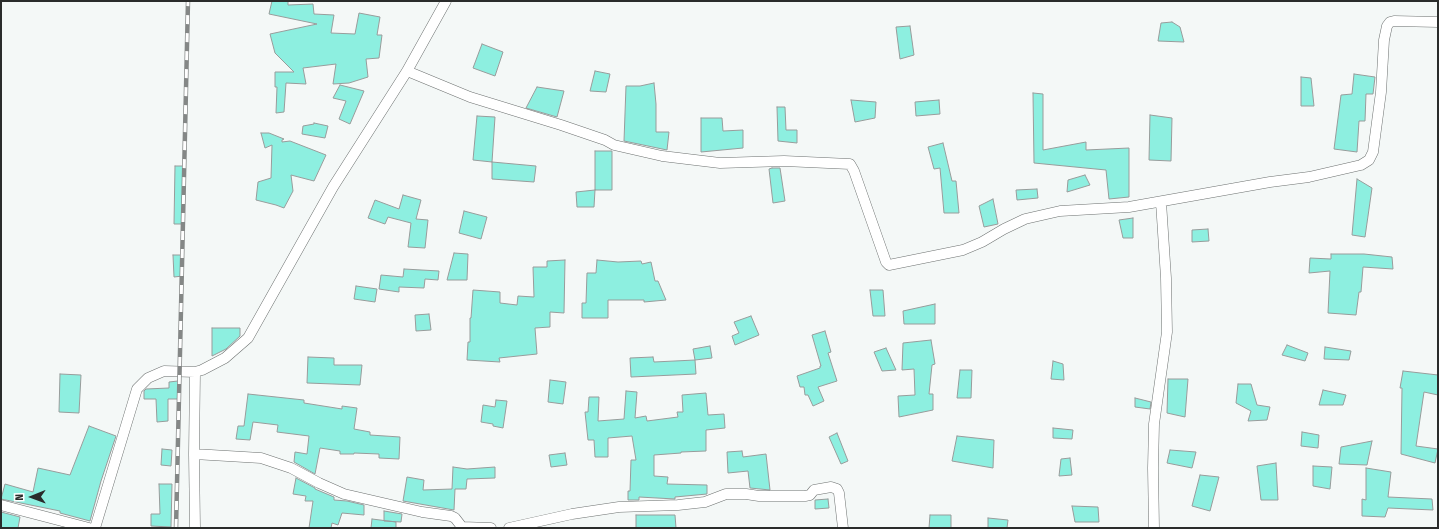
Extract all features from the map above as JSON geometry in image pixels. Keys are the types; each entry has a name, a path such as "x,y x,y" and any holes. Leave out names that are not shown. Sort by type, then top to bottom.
{"street":[{"path":"95,528 137,389 148,378 164,371 194,372 202,370 225,358 248,338 332,187 408,71 446,1"},
{"path":"408,71 470,97 561,125 605,140 614,145 662,156 720,163 784,161 850,164 854,171 886,262 889,264 964,250 1025,219 1060,211 1129,207 1270,182 1309,177 1361,165 1369,160 1373,152 1381,92 1384,40 1387,26 1390,22 1394,21 1438,22"},
{"path":"1154,528 1154,424 1167,332 1166,278 1161,202"},
{"path":"194,372 195,528"},
{"path":"194,454 262,458 291,468 344,494 422,512 450,516 455,518 462,527 491,528"},
{"path":"509,528 572,514 619,507 678,505 705,502 726,494 805,496 810,495 814,490 831,487 837,489 839,493 843,528"},
{"path":"1,505 88,528"}],"building":[{"path":"272,1 288,1 288,5 313,4 314,14 334,15 331,33 355,34 359,13 380,17 377,35 382,35 379,58 366,59 368,77 349,83 333,84 336,64 303,68 306,84 286,83 284,112 276,113 277,87 275,87 275,72 294,72 275,53 270,34 317,24 269,14"},
{"path":"1172,22 1180,27 1184,42 1158,41 1161,23"},
{"path":"910,26 914,55 900,59 896,27"},
{"path":"482,44 503,52 495,76 473,68"},
{"path":"595,71 610,74 606,92 590,91"},
{"path":"1354,74 1375,77 1373,94 1366,94 1365,121 1359,121 1357,152 1334,149 1341,95 1352,94"},
{"path":"1301,77 1311,78 1314,106 1301,106"},
{"path":"654,83 656,132 669,132 667,150 624,141 626,86 640,86"},
{"path":"340,85 364,91 350,124 339,119 346,101 333,98"},
{"path":"537,87 564,91 557,117 526,108"},
{"path":"1033,93 1043,94 1043,150 1086,142 1086,150 1129,148 1129,197 1109,199 1106,170 1034,163"},
{"path":"851,100 876,102 875,118 855,122"},
{"path":"939,100 940,114 916,116 915,102"},
{"path":"777,107 785,107 786,130 797,130 797,143 778,141"},
{"path":"1150,115 1172,118 1171,161 1149,160"},
{"path":"477,116 495,117 492,162 473,160"},
{"path":"701,118 722,118 723,131 743,130 743,148 701,152"},
{"path":"314,123 328,126 325,138 302,134 303,126"},
{"path":"261,133 269,133 284,139 282,142 290,141 326,155 314,181 291,175 293,191 284,208 256,200 258,182 271,178 272,145 265,148"},
{"path":"943,143 952,181 956,181 959,213 944,213 940,168 934,169 928,147"},
{"path":"595,151 612,151 612,190 595,190"},
{"path":"492,162 536,166 534,182 492,179"},
{"path":"175,166 184,166 183,224 174,224"},
{"path":"780,168 785,201 773,203 769,169"},
{"path":"1085,175 1090,185 1067,192 1068,180"},
{"path":"1357,179 1372,188 1365,237 1352,235"},
{"path":"1037,189 1038,198 1017,200 1016,190"},
{"path":"595,190 594,207 577,207 576,192"},
{"path":"403,195 421,200 416,219 428,220 425,248 408,247 411,223 388,217 385,224 368,218 375,200 399,209"},
{"path":"993,199 998,224 984,227 979,206"},
{"path":"464,211 487,217 481,239 459,233"},
{"path":"1133,218 1133,238 1123,238 1119,220"},
{"path":"1208,229 1209,241 1192,242 1192,230"},
{"path":"454,253 468,254 467,280 447,280"},
{"path":"1331,254 1364,254 1392,257 1393,269 1363,267 1361,292 1359,292 1356,315 1328,313 1330,271 1309,273 1310,258 1331,259"},
{"path":"173,255 183,255 183,276 174,277"},
{"path":"565,260 564,313 550,312 550,327 535,328 537,354 499,358 500,362 467,360 468,342 470,342 470,318 473,290 500,292 500,303 517,305 518,296 534,297 533,267 547,267 547,261"},
{"path":"597,260 618,262 641,261 642,264 651,262 655,281 658,281 666,300 644,302 644,300 608,300 608,318 582,318 582,303 586,303 587,273 596,273"},
{"path":"404,269 439,271 438,280 425,279 424,288 399,287 399,292 379,289 381,275 403,277"},
{"path":"356,286 377,289 375,302 354,299"},
{"path":"870,290 883,290 885,316 873,316"},
{"path":"935,304 935,324 904,324 903,311"},
{"path":"429,314 431,330 416,331 415,315"},
{"path":"751,316 759,335 735,345 732,336 739,333 734,322"},
{"path":"212,328 240,328 240,336 226,349 212,356"},
{"path":"825,331 831,352 828,353 837,381 818,387 824,401 813,406 808,395 805,395 804,387 800,387 797,376 820,368 821,366 812,335"},
{"path":"931,340 935,364 932,365 929,394 933,394 933,410 899,417 898,396 915,395 914,369 902,370 903,343"},
{"path":"1287,345 1308,353 1305,361 1282,355"},
{"path":"710,346 712,358 695,360 693,349"},
{"path":"1325,347 1351,351 1349,360 1324,359"},
{"path":"886,348 896,370 882,371 874,352"},
{"path":"308,357 334,358 334,365 362,365 360,385 307,383"},
{"path":"653,357 654,362 695,360 696,374 631,377 630,358"},
{"path":"1053,361 1063,364 1064,380 1051,379"},
{"path":"960,370 972,370 971,398 957,398"},
{"path":"1403,371 1438,375 1438,395 1424,392 1416,446 1438,449 1435,463 1401,454 1402,388 1400,388"},
{"path":"60,374 81,375 79,413 59,412"},
{"path":"1168,379 1188,379 1185,417 1167,413"},
{"path":"550,380 566,382 563,404 548,402"},
{"path":"178,381 178,399 168,399 168,421 157,422 156,399 144,399 144,391 146,389 169,388 169,382"},
{"path":"1238,384 1251,384 1257,405 1270,407 1267,420 1248,421 1251,411 1236,403"},
{"path":"1323,390 1346,395 1343,405 1319,405"},
{"path":"626,391 637,392 635,418 646,416 647,421 678,417 677,412 683,412 682,395 706,393 708,415 724,414 725,428 706,430 706,451 654,455 654,476 668,477 667,484 707,485 707,494 675,497 675,499 639,497 639,500 628,500 628,491 630,491 631,460 636,460 632,436 608,438 608,457 595,457 594,440 588,440 585,412 588,412 589,397 599,397 598,421 624,419"},
{"path":"248,394 304,400 304,403 342,409 342,406 357,408 354,429 370,432 370,435 400,437 399,459 379,458 379,454 340,454 340,451 320,448 315,474 294,462 295,452 307,454 309,436 277,432 278,425 253,422 250,440 236,439 238,426 244,426"},
{"path":"1135,398 1151,402 1150,409 1135,407"},
{"path":"496,400 507,401 503,428 493,426 493,424 481,422 483,405 495,407"},
{"path":"89,426 116,436 90,521 60,513 60,511 1,499 5,484 33,492 38,468 70,475"},
{"path":"1053,428 1073,430 1072,439 1053,438"},
{"path":"1302,432 1319,435 1318,448 1301,446"},
{"path":"837,433 848,461 841,464 829,437"},
{"path":"957,436 994,440 993,468 952,461"},
{"path":"1372,441 1367,465 1339,464 1341,447"},
{"path":"162,449 172,450 171,466 161,465"},
{"path":"1170,450 1196,452 1192,468 1167,463"},
{"path":"742,451 743,457 766,454 770,490 750,488 748,471 728,473 727,452"},
{"path":"565,453 567,465 551,467 549,455"},
{"path":"1070,458 1072,475 1059,476 1061,459"},
{"path":"1276,463 1278,500 1261,500 1257,466"},
{"path":"1313,466 1332,467 1330,489 1313,486"},
{"path":"453,467 467,469 495,467 495,478 467,479 466,489 455,489 454,510 403,501 407,477 424,480 423,490 452,489"},
{"path":"1366,468 1391,472 1388,497 1432,499 1433,510 1388,508 1385,517 1362,516 1362,499 1366,500"},
{"path":"1200,475 1219,477 1210,511 1192,506"},
{"path":"296,478 315,489 334,497 334,500 364,505 364,515 342,513 338,525 332,523 331,528 309,528 313,501 305,501 306,496 293,494"},
{"path":"159,484 172,484 171,527 151,526 151,514 160,514"},
{"path":"828,499 829,508 815,509 815,500"},
{"path":"1072,506 1098,507 1099,522 1075,522"},
{"path":"384,511 402,514 401,522 384,521"},
{"path":"1,512 20,517 18,528 1,528"},
{"path":"636,515 675,515 676,528 636,528"},
{"path":"930,515 951,515 951,528 929,528"},
{"path":"988,518 1008,520 1007,528 988,528"},
{"path":"372,519 396,522 396,528 371,528"}],"railway":[{"path":"176,528 188,1"}]}
